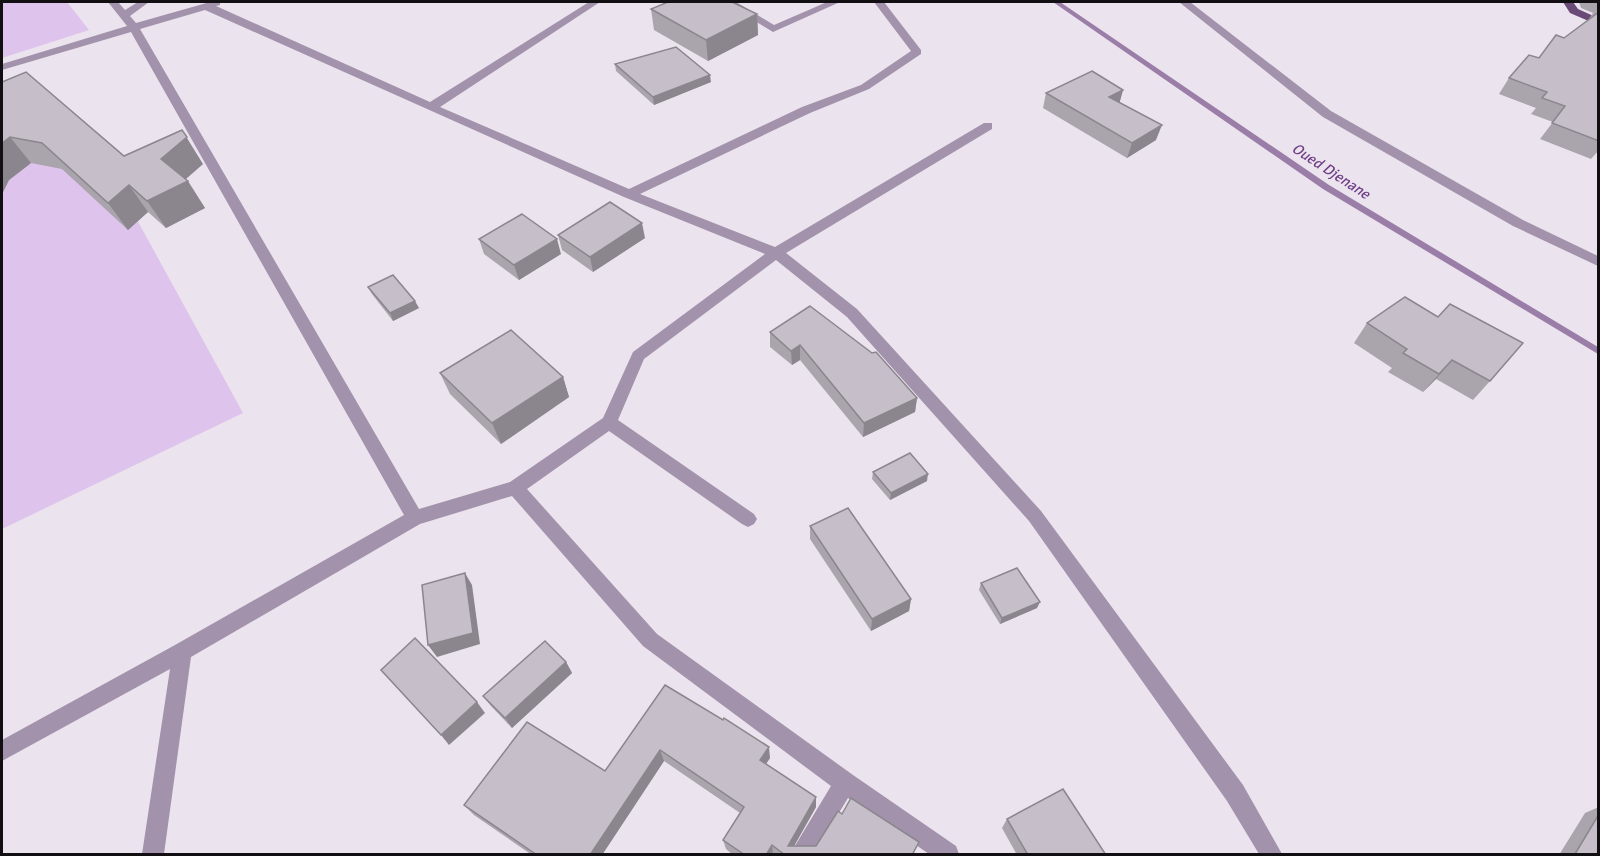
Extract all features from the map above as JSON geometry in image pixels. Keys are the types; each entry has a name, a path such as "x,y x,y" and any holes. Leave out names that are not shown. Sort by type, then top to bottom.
{"main road":[{"path":"1568,2 1574,11 1599,22"}],"street":[{"path":"113,2 129,22 415,518"},
{"path":"129,22 144,2"},
{"path":"2,67 129,22 222,2"},
{"path":"432,107 595,2"},
{"path":"729,2 773,29 836,2"},
{"path":"628,194 806,110 865,87 917,52 879,2"},
{"path":"1184,2 1327,114 1518,223 1599,261"},
{"path":"206,6 628,194 776,253 852,313 1035,516 1235,793 1271,855"},
{"path":"2,751 182,652 415,518 515,488 609,422 638,356 776,253 988,126"},
{"path":"609,422 748,519"},
{"path":"515,488 650,640 845,783 948,855"},
{"path":"153,855 182,652"},
{"path":"801,855 845,783"}],"shaded area":[{"path":"2,2 67,2 89,30 2,58"},
{"path":"85,125 243,413 2,529 2,154"}],"building":[{"path":"668,2 732,2 757,14 706,40 651,9"},
{"path":"1599,12 1599,141 1552,123 1565,106 1542,98 1547,92 1509,78 1529,55 1539,58 1556,35 1564,38"},
{"path":"676,47 710,75 653,97 615,64"},
{"path":"1092,71 1123,90 1109,97 1162,125 1132,143 1046,93"},
{"path":"26,72 124,156 182,130 187,137 161,159 188,181 147,201 129,185 108,203 42,143 10,137 2,143 2,82"},
{"path":"610,202 642,223 590,257 558,235"},
{"path":"522,214 557,239 514,265 479,239"},
{"path":"393,275 415,301 390,313 368,287"},
{"path":"1405,297 1438,317 1450,304 1523,343 1490,381 1452,360 1439,374 1403,353 1407,349 1367,323"},
{"path":"810,306 872,353 876,352 917,398 864,423 800,345 791,351 770,332"},
{"path":"511,330 563,377 492,423 440,373"},
{"path":"910,453 928,474 891,493 873,472"},
{"path":"848,508 911,599 872,619 810,526"},
{"path":"1017,568 1040,602 1002,618 981,583"},
{"path":"465,573 473,633 428,645 422,585"},
{"path":"415,638 477,702 441,735 381,670"},
{"path":"545,641 566,662 505,718 483,696"},
{"path":"665,685 723,720 724,718 769,747 760,760 816,797 788,846 816,846 838,811 842,814 851,798 919,842 912,855 785,855 772,845 766,855 745,855 723,840 744,807 660,750 590,855 537,855 464,805 527,722 605,771"},
{"path":"1063,789 1106,855 1028,855 1007,819"},
{"path":"1599,814 1599,855 1576,855 1575,854"}],"waterway":[{"name":"Oued Djenane","path":"1056,2 1326,187 1598,351"}]}
